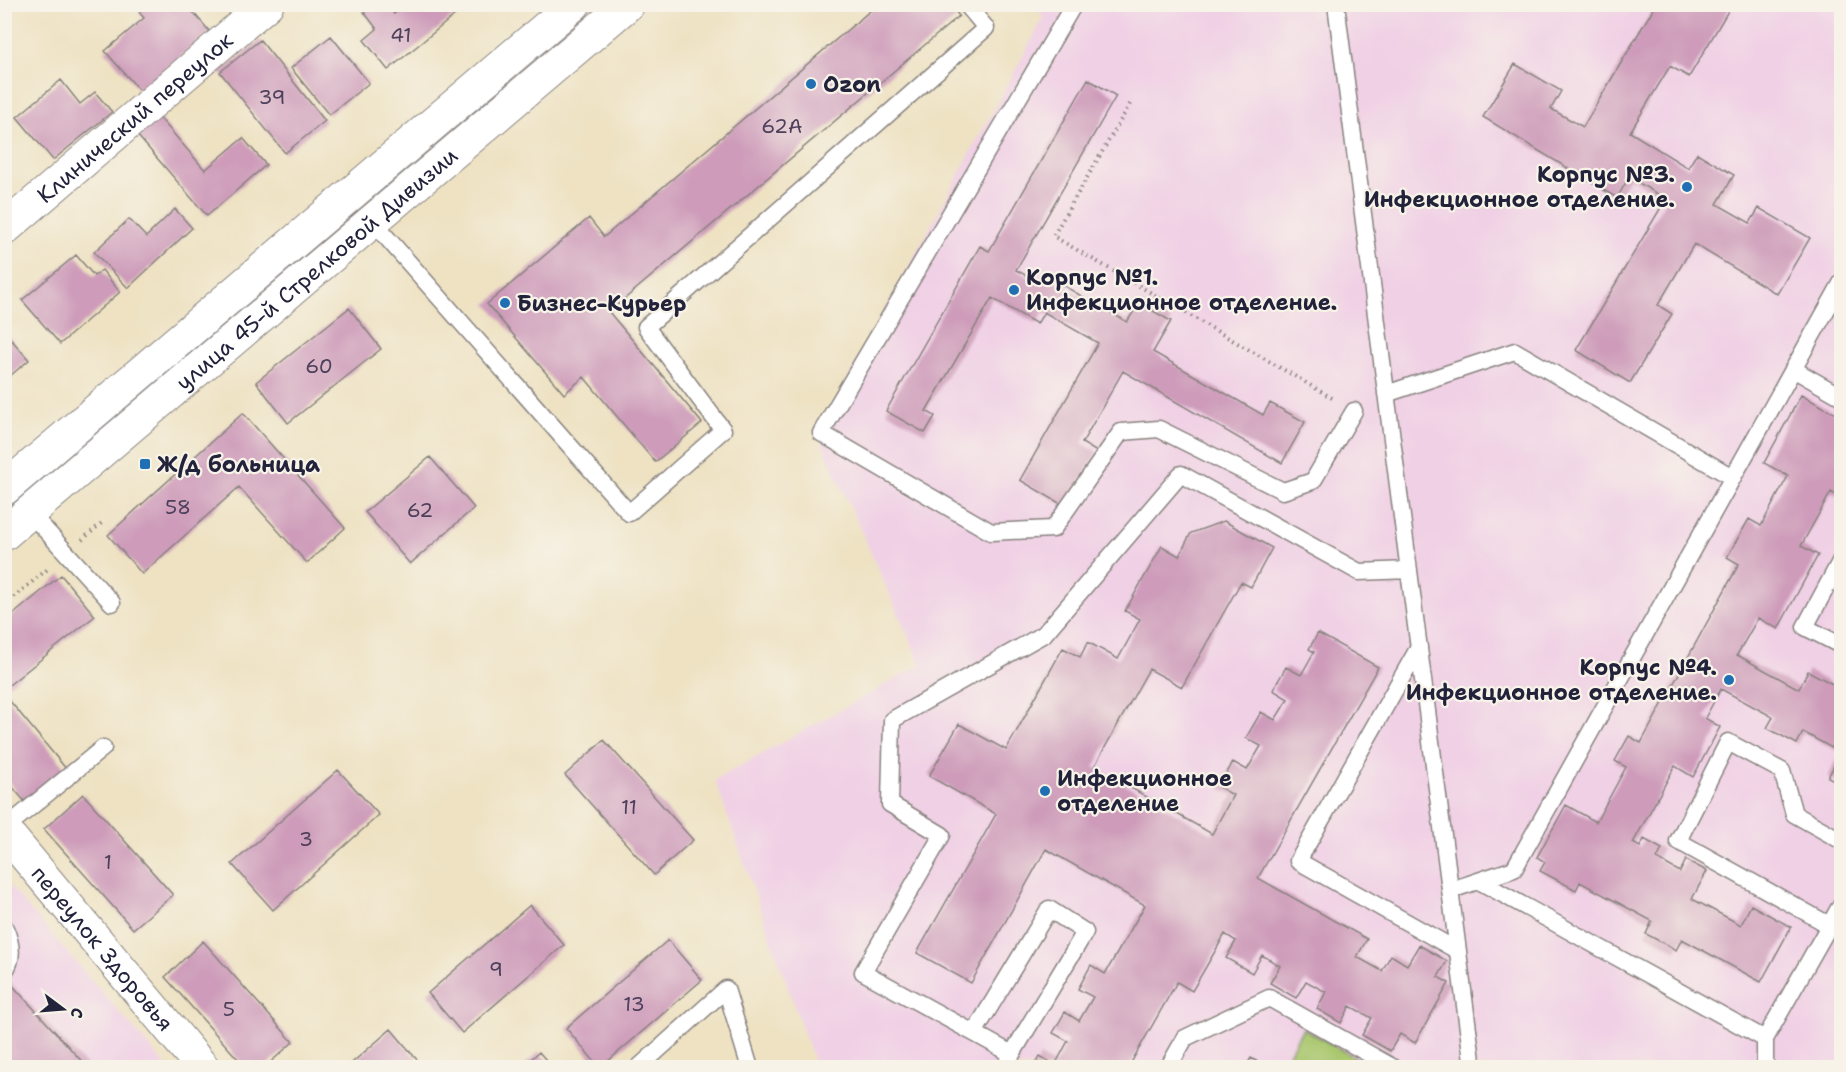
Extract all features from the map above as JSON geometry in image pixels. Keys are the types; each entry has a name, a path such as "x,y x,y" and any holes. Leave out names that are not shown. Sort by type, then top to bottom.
{"main road":[{"name":"Клинический переулок","path":"4,229 267,4"},
{"name":"улица 45-й Стрелковой Дивизии","path":"4,489 574,4"},
{"name":"улица 45-й Стрелковой Дивизии","path":"4,534 628,4"},
{"name":"переулок Здоровья","path":"4,830 203,1068"}],"lane":[{"path":"373,222 629,513 723,430 646,327 986,28 966,4"},
{"path":"1074,4 821,433 992,532 1053,530 1121,432 1159,429 1283,491 1313,482 1354,411"},
{"path":"1336,4 1473,1068"},
{"path":"1451,890 1514,869 1842,282"},
{"path":"1386,394 1515,351 1732,477"},
{"path":"1792,369 1842,397"},
{"path":"974,1033 1049,909 1084,932 1009,1061 974,1033 864,972 942,835 890,804 892,720 1044,634 1181,474 1359,572 1409,570"},
{"path":"30,513 112,603"},
{"path":"1842,558 1805,627 1842,646"},
{"path":"1419,647 1298,861 1458,951"},
{"path":"1830,924 1677,841 1728,742 1782,771 1794,814 1842,841"},
{"path":"4,830 103,748"},
{"path":"1479,881 1765,1039"},
{"path":"1765,1068 1765,1039 1842,903"},
{"path":"4,926 11,947 10,965 4,972"},
{"path":"638,1068 726,989 750,1068"},
{"path":"1168,1068 1185,1038 1269,998 1394,1068"}],"path":[{"path":"1130,104 1053,236 1354,411"}],"shaded area":[{"path":"1033,5 1841,5 1841,1067 816,1067 715,780 921,665 818,434 1044,17"},
{"path":"5,881 167,1067 5,1067"}],"green space":[{"path":"1303,1028 1372,1067 1296,1067 1285,1061"}],"building":[{"path":"148,4 163,4 166,8 170,4 186,4 210,32 140,91 105,51 144,18 139,12"},
{"path":"373,4 387,4 394,14 405,4 456,4 461,10 388,70 364,40 377,29 364,12"},
{"path":"878,4 950,4 959,16 609,312 702,423 655,462 584,377 564,394 487,304 589,218 604,237"},
{"name":"Корпус №3. Инфекционное отделение.","path":"1656,4 1731,6 1689,77 1670,66 1630,132 1688,168 1697,153 1734,175 1717,204 1750,223 1759,208 1810,238 1777,294 1694,244 1658,305 1672,314 1630,383 1576,350 1666,199 1629,177 1617,198 1483,117 1515,64 1561,91 1551,109 1583,127"},
{"path":"331,36 369,83 329,115 291,68"},
{"path":"260,40 325,121 285,153 220,72"},
{"name":"Корпус №1. Инфекционное отделение.","path":"1088,79 1116,96 1016,270 1038,282 1043,274 1127,322 1139,303 1171,321 1153,352 1263,415 1270,403 1305,422 1282,463 1123,371 1082,443 1097,452 1066,507 1020,480 1098,343 1044,312 1037,324 992,298 926,411 935,416 925,433 886,411 980,246 989,251"},
{"path":"61,80 80,104 95,92 112,112 53,160 17,117"},
{"path":"159,117 205,170 243,138 266,165 207,216 138,136"},
{"path":"175,209 192,228 128,288 94,252 129,219 146,237"},
{"path":"76,255 94,276 102,270 120,292 60,344 22,300"},
{"path":"349,308 381,349 288,423 256,382"},
{"path":"4,331 29,360 4,381"},
{"name":"Корпус №4. Инфекционное отделение.","path":"1801,395 1842,417 1842,498 1831,492 1801,546 1818,555 1778,629 1758,618 1737,655 1799,689 1808,671 1842,689 1842,784 1828,777 1841,753 1803,732 1797,744 1767,728 1773,717 1721,689 1705,718 1720,727 1693,777 1675,766 1633,843 1640,847 1644,839 1662,849 1657,859 1680,872 1686,860 1707,871 1692,899 1741,925 1751,905 1791,927 1761,982 1682,939 1676,950 1646,934 1652,921 1580,882 1576,890 1540,871 1545,862 1537,857 1566,805 1596,822 1626,767 1615,761 1629,736 1641,743 1739,564 1727,557 1749,519 1761,526 1788,476 1764,463"},
{"path":"243,413 345,528 307,563 239,487 142,574 108,535"},
{"path":"430,457 474,508 410,564 365,512"},
{"name":"Инфекционное отделение","path":"1224,521 1272,548 1251,587 1241,582 1182,687 1149,669 1094,767 1212,834 1233,795 1219,787 1233,762 1247,770 1261,746 1246,738 1261,712 1275,720 1288,699 1273,690 1286,667 1301,675 1314,652 1309,649 1318,633 1378,667 1258,878 1367,939 1357,957 1382,971 1391,955 1407,965 1419,945 1447,961 1438,977 1449,983 1415,1043 1400,1034 1390,1051 1362,1035 1372,1018 1350,1006 1341,1023 1317,1009 1326,992 1306,981 1296,998 1270,983 1280,966 1262,955 1252,973 1226,958 1236,941 1225,934 1192,991 1177,982 1128,1068 1033,1068 1040,1056 1055,1065 1068,1041 1053,1033 1065,1012 1079,1021 1093,997 1078,989 1091,965 1105,974 1145,905 1046,849 971,983 917,953 996,814 929,776 959,724 1006,750 1063,648 1080,657 1088,642 1118,659 1140,619 1125,611 1162,546 1179,556 1191,533"},
{"path":"61,575 95,616 4,689 4,622"},
{"path":"4,694 67,770 26,803 4,777"},
{"path":"604,740 693,840 654,875 565,775"},
{"path":"338,770 379,815 273,910 232,864"},
{"path":"83,794 173,895 133,929 44,829"},
{"path":"530,905 564,945 462,1033 428,993"},
{"path":"668,940 702,980 600,1068 566,1028"},
{"path":"203,941 293,1042 264,1068 246,1068 165,977"},
{"path":"4,976 88,1068 4,1068"},
{"path":"391,1029 424,1068 346,1068"},
{"path":"539,1052 553,1068 521,1068"},
{"path":"1251,1058 1268,1068 1245,1068"}],"place":[{"name":"Ozon","path":"811,84"},
{"name":"Корпус №3. Инфекционное отделение.","path":"1687,187"},
{"name":"Корпус №1. Инфекционное отделение.","path":"1014,290"},
{"name":"Бизнес-Курьер","path":"505,303"},
{"name":"Ж/д больница","path":"145,464"},
{"name":"Корпус №4. Инфекционное отделение.","path":"1729,680"},
{"name":"Инфекционное отделение","path":"1045,791"}]}
